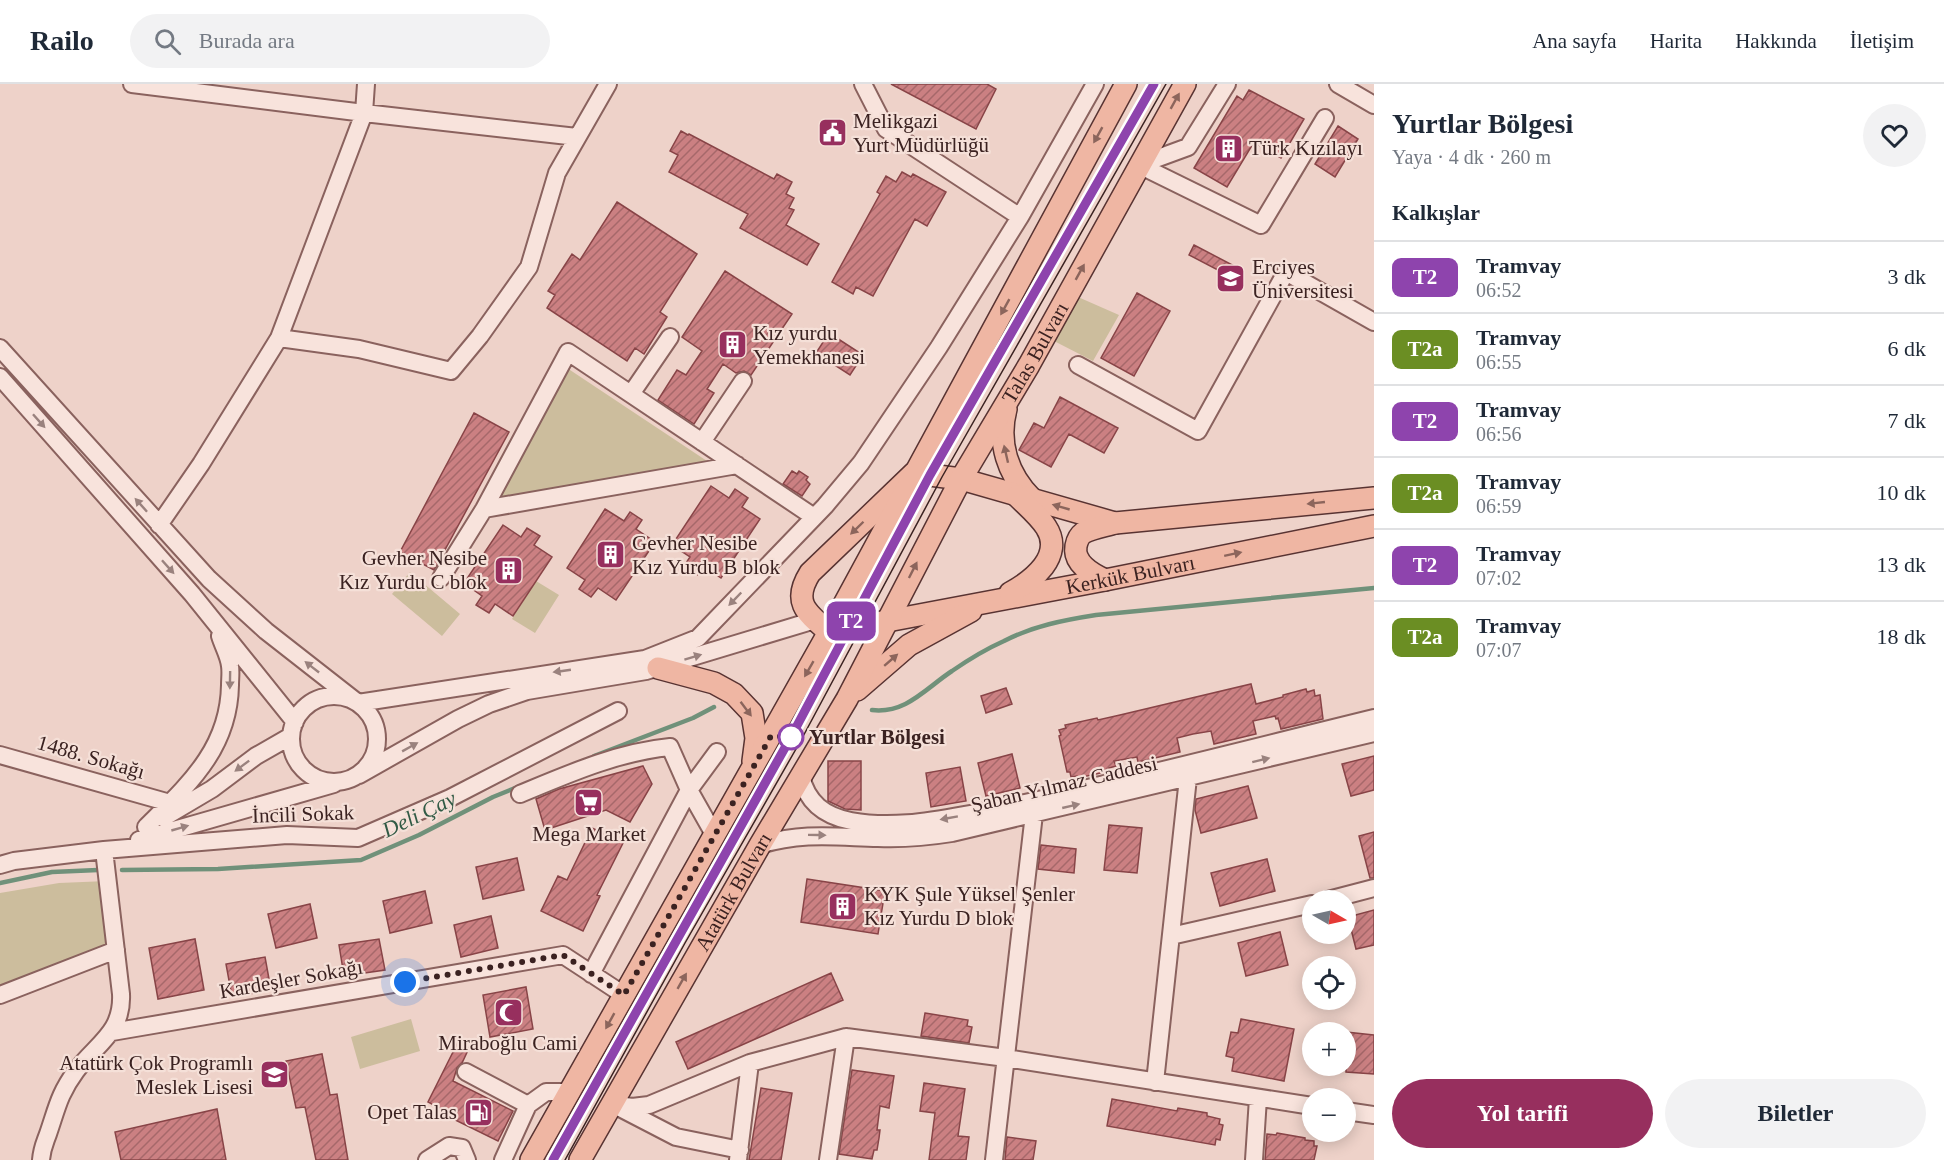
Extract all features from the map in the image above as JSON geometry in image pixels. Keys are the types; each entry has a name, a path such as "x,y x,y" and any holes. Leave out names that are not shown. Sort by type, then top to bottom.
{"main road":[{"path":"822,626 808,614 802,603 803,588 810,573 914,473 1126,84"},
{"name":"Talas Bulvarı","path":"887,622 961,479 1029,365 1185,84"},
{"path":"847,699 909,645 990,601 1012,592 1032,580 1045,565 1051,552 1051,539 1046,526 1024,497 1006,455 1003,427 1008,401"},
{"path":"914,473 961,479 1115,523"},
{"name":"Atatürk Bulvarı","path":"531,1160 751,771 822,626 867,562 914,473"},
{"path":"1105,580 1090,572 1079,561 1075,549 1083,534 1115,523 1374,498"},
{"name":"Kerkük Bulvarı","path":"822,626 887,622 1374,526"},
{"name":"Atatürk Bulvarı","path":"580,1160 760,845 847,699 887,622"},
{"path":"658,668 714,683 734,694 752,713 756,738 751,771"}],"street":[{"path":"132,84 577,137"},
{"path":"159,525 201,464 279,338 364,113 366,84"},
{"path":"279,338 359,349 451,371 480,336 529,267 557,174 608,84"},
{"path":"863,84 886,129 1020,217"},
{"path":"104,849 212,789 293,729 304,709 316,700 330,696 358,703 645,659 698,638 844,485 876,441 939,347 1020,217 1095,84"},
{"path":"1139,165 1188,147 1227,84"},
{"path":"1338,84 1374,105"},
{"path":"1139,165 1260,225 1325,118"},
{"path":"1078,365 1197,431 1286,272 1374,322"},
{"path":"631,394 670,337"},
{"path":"0,348 217,587 266,631 369,714 376,727 377,740 375,754 369,766 352,778 333,783 320,780 298,763 293,751 293,729 192,594 0,377"},
{"path":"441,578 484,509 568,352 737,465 809,522"},
{"path":"702,442 743,381"},
{"path":"484,509 737,465"},
{"path":"147,827 211,754 225,725 230,694 230,667 215,624"},
{"path":"104,849 352,778 458,718 527,691 658,668 822,626"},
{"name":"İncili Sokak","path":"0,865 14,861 104,849 287,836 358,837 450,798 618,711"},
{"name":"Şaban Yılmaz Caddesi","path":"801,776 803,786 813,803 835,816 866,823 920,823 1015,806 1374,718"},
{"name":"Şaban Yılmaz Caddesi","path":"760,845 806,835 894,839 932,836 1374,733"},
{"path":"520,794 567,774 646,749 670,747 689,790 715,836"},
{"path":"591,974 689,790 717,752"},
{"name":"1488. Sokağı","path":"0,755 170,803"},
{"path":"1155,1082 1188,778"},
{"path":"994,1160 1034,814"},
{"path":"41,1160 42,1145 56,1107 69,1082 78,1068 112,1032 117,1024 122,1005 104,849"},
{"path":"1356,893 1374,888"},
{"path":"1171,936 1302,906"},
{"path":"0,995 116,950"},
{"name":"Kardeşler Sokağı","path":"112,1032 563,955 624,995"},
{"path":"828,1160 846,1037"},
{"path":"611,1104 632,1107 649,1105 750,1063 846,1037 1006,1058 1302,1105"},
{"path":"611,1104 676,1137 739,1155 750,1063"},
{"path":"466,1072 528,1105"},
{"path":"503,1160 528,1105 546,1092 570,1092"},
{"path":"1254,1160 1258,1098"},
{"path":"1356,1112 1374,1115"},
{"path":"47,1135 51,1146 51,1160"},
{"path":"427,1160 449,1146 462,1148 467,1160"}],"shaded area":[{"path":"1078,297 1119,315 1093,361 1054,341"},
{"path":"567,368 713,465 490,506"},
{"path":"410,572 460,614 442,636 392,594"},
{"path":"536,581 559,595 535,633 512,619"},
{"path":"107,881 112,945 0,988 0,893 59,883"},
{"path":"411,1019 420,1051 360,1069 351,1037"}],"building":[{"path":"891,84 987,84 996,89 976,129"},
{"name":"Türk Kızılayı","path":"1249,90 1304,119 1281,158 1254,142 1227,187 1194,168 1237,96 1243,100"},
{"path":"1338,126 1358,139 1335,177 1315,164"},
{"path":"681,131 774,179 777,174 792,182 786,194 794,198 789,208 794,210 786,225 819,244 807,265 740,228 748,214 669,172 678,155 670,151"},
{"path":"902,172 911,177 913,174 946,192 927,226 915,219 873,296 856,287 853,294 832,282 880,194 877,192 886,176 896,182"},
{"path":"617,202 697,254 660,312 667,317 644,354 635,348 627,361 547,308 555,295 548,291 572,254 580,260"},
{"path":"1194,245 1242,270 1237,280 1189,255"},
{"name":"Kız yurdu Yemekhanesi","path":"725,271 792,314 751,375 744,371 736,373 723,364 707,389 714,393 694,424 658,400 677,370 686,375 702,351 682,337"},
{"path":"1137,293 1170,311 1134,376 1101,358"},
{"path":"829,333 863,355 850,375 816,353"},
{"path":"1060,397 1118,428 1104,453 1069,434 1051,467 1019,450 1034,423 1044,428"},
{"path":"474,413 509,432 434,570 400,552"},
{"path":"792,471 797,474 799,471 808,477 806,480 810,484 802,496 783,484"},
{"path":"711,486 729,498 735,489 748,498 742,507 760,519 721,578 703,566 697,575 684,566 690,557 672,545"},
{"name":"Gevher Nesibe Kız Yurdu B blok","path":"605,509 624,521 630,512 642,520 636,529 655,542 616,600 598,588 591,597 579,589 585,580 567,568"},
{"name":"Gevher Nesibe Kız Yurdu C blok","path":"503,525 521,537 527,528 540,536 534,545 552,557 513,616 495,604 489,613 476,605 482,596 464,583"},
{"path":"1251,684 1256,704 1306,689 1307,692 1314,690 1315,696 1320,695 1323,719 1281,729 1278,718 1276,719 1275,716 1253,721 1256,734 1214,744 1211,731 1193,734 1177,738 1180,752 1138,762 1137,757 1114,761 1116,766 1109,768 1110,771 1078,778 1077,776 1071,777 1070,772 1067,772 1059,736 1061,735 1059,730 1066,728 1065,725 1097,718 1098,720"},
{"path":"1006,688 1012,704 986,713 981,696"},
{"path":"1012,754 1020,788 986,796 978,763"},
{"path":"1374,756 1374,790 1351,796 1342,764"},
{"path":"828,761 861,761 861,810 845,809 828,801"},
{"name":"Mega Market","path":"643,766 652,784 630,822 606,810 545,830 536,799 559,789"},
{"path":"960,767 966,801 931,807 926,773"},
{"path":"1248,786 1257,818 1201,833 1195,810 1196,799"},
{"path":"1109,825 1142,828 1137,873 1104,870"},
{"path":"592,828 623,843 597,895 600,896 583,931 541,911 558,876 567,880"},
{"path":"1374,832 1374,878 1370,878 1359,836"},
{"path":"1041,845 1076,849 1074,873 1038,869"},
{"path":"517,858 524,890 483,899 476,867"},
{"path":"1267,859 1275,891 1220,906 1211,873"},
{"name":"KYK Şule Yüksel Şenler Kız Yurdu D blok","path":"807,879 885,891 878,934 801,922"},
{"path":"425,891 432,923 390,933 383,901"},
{"path":"310,904 317,938 276,948 268,914"},
{"path":"1374,910 1374,945 1356,949 1356,915"},
{"path":"491,916 498,948 461,957 454,925"},
{"path":"1280,932 1288,965 1246,976 1238,943"},
{"path":"195,939 204,990 158,999 149,948"},
{"path":"379,939 385,970 344,976 339,945"},
{"path":"265,957 271,990 232,997 226,964"},
{"path":"831,973 843,1000 688,1069 676,1042"},
{"name":"Miraboğlu Cami","path":"526,987 533,1029 490,1037 483,995"},
{"path":"925,1013 968,1020 967,1026 972,1027 969,1043 921,1036"},
{"path":"1241,1019 1294,1029 1284,1081 1232,1071 1234,1058 1226,1056 1231,1032 1238,1033"},
{"path":"1356,1033 1374,1035 1374,1074 1356,1073"},
{"path":"458,1042 469,1048 457,1068 453,1081 513,1111 498,1141 443,1114 445,1111 428,1102"},
{"path":"322,1054 330,1095 337,1094 348,1160 316,1160 305,1107 296,1108 286,1061"},
{"path":"852,1070 894,1076 889,1108 880,1106 877,1130 880,1130 879,1138 877,1150 874,1150 872,1159 839,1154"},
{"path":"924,1083 965,1089 958,1136 969,1137 966,1160 929,1160 935,1113 920,1111"},
{"path":"761,1088 792,1093 781,1160 749,1160"},
{"path":"1112,1099 1177,1111 1178,1108 1207,1113 1207,1116 1220,1119 1219,1124 1223,1125 1220,1140 1216,1139 1215,1145 1107,1126"},
{"path":"217,1109 226,1160 121,1160 115,1132"},
{"path":"1277,1133 1302,1137 1302,1142 1314,1142 1314,1146 1317,1146 1314,1160 1265,1160 1267,1134 1276,1135"},
{"path":"1007,1137 1036,1141 1033,1160 1005,1160"}],"waterway":[{"path":"872,710 884,710 905,704 984,651 1026,631 1049,624 1096,615 1374,588"},
{"name":"Deli Çay","path":"594,756 693,718 714,707"},
{"name":"Deli Çay","path":"122,870 218,869 361,860 419,835 493,797 520,786"},
{"name":"Deli Çay","path":"0,883 52,872 98,870"}],"tram line":[{"path":"553,1160 791,737 930,475 1154,84"},
{"name":"T2","path":"553,1160 791,737 930,475 1154,84"},
{"path":"565,1160 800,742 942,477 1166,84"}],"place":[{"name":"Melikgazi Yurt Müdürlüğü","path":"832,133"},
{"name":"Türk Kızılayı","path":"1228,148"},
{"name":"Erciyes Üniversitesi","path":"1231,279"},
{"name":"Kız yurdu Yemekhanesi","path":"732,345"},
{"name":"Gevher Nesibe Kız Yurdu B blok","path":"611,555"},
{"name":"Gevher Nesibe Kız Yurdu C blok","path":"508,570"},
{"name":"Yurtlar Bölgesi","path":"791,737"},
{"name":"Mega Market","path":"589,803"},
{"name":"KYK Şule Yüksel Şenler Kız Yurdu D blok","path":"843,906"},
{"name":"Miraboğlu Cami","path":"508,1012"},
{"name":"Atatürk Çok Programlı Meslek Lisesi","path":"274,1075"},
{"name":"Opet Talas","path":"478,1112"}],"route":[{"path":"405,982 563,955 624,995 771,736 791,737"}]}
